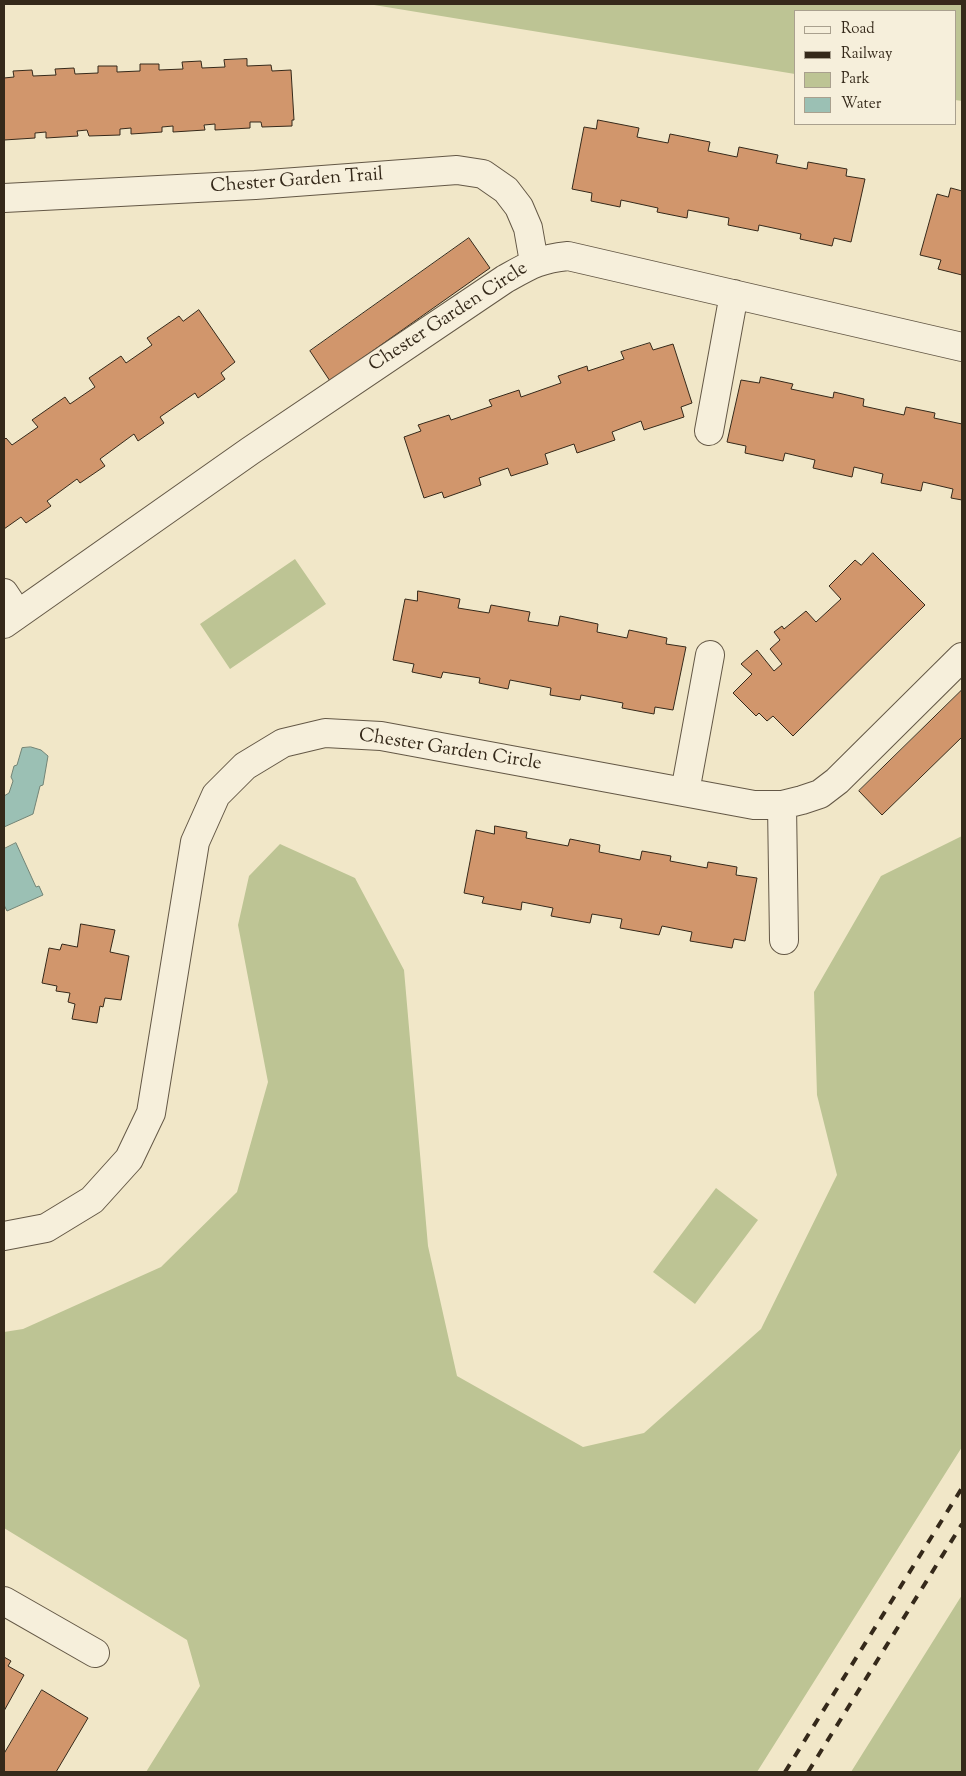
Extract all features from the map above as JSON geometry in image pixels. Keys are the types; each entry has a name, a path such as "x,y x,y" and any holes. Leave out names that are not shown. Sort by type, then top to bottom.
{"street":[{"name":"Chester Garden Trail","path":"4,198 255,185 457,170 482,174 506,190 519,207 528,228 534,262"},
{"name":"Chester Garden Circle","path":"8,610 250,451 497,284 534,262 568,256 962,347"},
{"path":"709,431 734,294"},
{"path":"685,792 710,655"},
{"name":"Chester Garden Circle","path":"4,1236 46,1228 92,1200 129,1159 151,1112 194,842 216,795 245,766 283,743 325,733 381,736 754,805 782,806 820,794 837,781 962,657"},
{"path":"782,806 784,940"},
{"path":"4,1601 95,1652"}],"green space":[{"path":"368,4 962,4 962,101 956,100 956,10 794,10 794,74"},
{"path":"295,559 326,604 230,669 200,624"},
{"path":"962,836 962,1447 757,1772 146,1772 200,1686 187,1640 4,1528 4,1332 23,1329 161,1267 237,1192 268,1082 238,925 249,876 280,844 355,878 404,970 428,1246 457,1376 583,1447 644,1433 761,1329 837,1175 817,1095 814,992 881,876"},
{"path":"716,1188 758,1220 695,1304 653,1272"},
{"path":"962,1595 962,1772 851,1772"}],"water":[{"path":"31,747 41,750 48,756 43,785 40,786 33,814 4,827 4,796 9,793 13,781 11,777 14,766 17,765 22,748"},
{"path":"16,843 36,887 39,886 43,895 7,911 4,905 4,849"}],"building":[{"path":"247,59 247,66 271,65 272,71 291,70 294,120 292,120 292,126 262,127 261,122 250,122 250,128 215,130 215,124 204,125 205,130 173,132 173,126 162,127 162,132 131,134 131,128 120,129 120,135 89,136 87,130 77,131 78,136 46,138 46,132 35,133 35,138 4,140 4,78 14,77 13,71 32,70 33,76 56,75 55,69 74,68 75,74 98,73 98,66 117,66 117,72 140,71 140,64 159,64 159,70 183,69 182,62 201,61 202,68 225,67 224,60"},
{"path":"598,120 639,128 637,137 668,143 670,134 710,142 708,151 737,157 739,147 778,155 776,163 807,169 808,162 847,169 846,176 865,179 851,242 834,238 832,246 800,239 801,234 759,225 758,231 728,225 729,218 688,210 687,218 657,212 658,208 621,200 620,207 591,201 592,193 572,189 584,127 596,129"},
{"path":"951,188 962,191 962,275 938,269 941,260 920,255 937,194 948,197"},
{"path":"469,238 490,268 330,381 310,351"},
{"path":"199,310 235,362 221,373 225,379 198,398 195,393 160,417 164,423 138,441 134,434 100,459 105,466 80,483 77,479 47,501 51,506 26,523 21,517 4,529 4,440 6,438 12,445 38,427 32,420 65,397 70,404 95,387 89,378 121,356 126,363 152,345 147,338 179,316 183,321"},
{"path":"650,343 653,350 673,344 692,403 681,407 684,417 644,430 641,421 612,432 615,440 577,453 574,444 545,454 548,464 511,476 508,468 479,478 481,485 444,498 442,492 424,498 404,437 421,431 418,425 449,415 451,420 492,406 489,400 519,390 521,397 561,383 558,376 587,366 588,371 624,359 621,352"},
{"path":"761,377 793,384 791,389 833,398 834,392 864,399 863,406 904,415 906,407 935,413 934,418 962,424 962,500 951,498 953,489 923,482 921,491 881,483 883,474 854,467 852,477 813,468 815,460 785,453 783,461 745,453 746,446 727,442 741,380 759,383"},
{"path":"873,553 925,605 793,736 773,716 767,721 759,713 756,716 733,693 752,674 741,664 757,650 774,671 782,664 770,649 780,640 774,632 782,626 784,629 806,611 816,622 841,599 829,586 855,560 861,565"},
{"path":"418,591 460,599 458,608 489,613 491,605 530,612 528,621 558,626 560,616 598,624 597,632 627,638 629,630 667,638 666,644 686,647 673,710 655,707 654,714 622,708 623,703 581,695 580,700 550,695 551,688 510,680 508,689 479,683 480,678 443,672 441,678 412,672 414,664 393,660 405,599 417,601"},
{"path":"962,690 962,737 882,815 859,791"},
{"path":"495,826 527,832 526,838 568,846 570,839 600,845 599,852 640,860 642,851 671,856 670,861 707,868 708,862 737,867 736,875 757,878 745,941 734,939 732,948 690,941 692,932 662,926 659,935 620,928 622,919 592,914 590,923 551,916 553,908 522,902 521,910 482,903 484,897 464,893 476,830 494,834"},
{"path":"81,924 115,930 110,952 129,956 121,1000 105,998 103,1007 100,1006 97,1023 72,1019 75,1004 68,1002 70,993 56,991 57,986 42,983 49,948 60,950 62,944 77,947"},
{"path":"4,1657 11,1661 8,1666 24,1675 4,1711"},
{"path":"42,1690 88,1718 56,1772 4,1772 4,1754"}],"railway":[{"path":"785,1772 962,1488"},
{"path":"808,1772 962,1524"}]}
